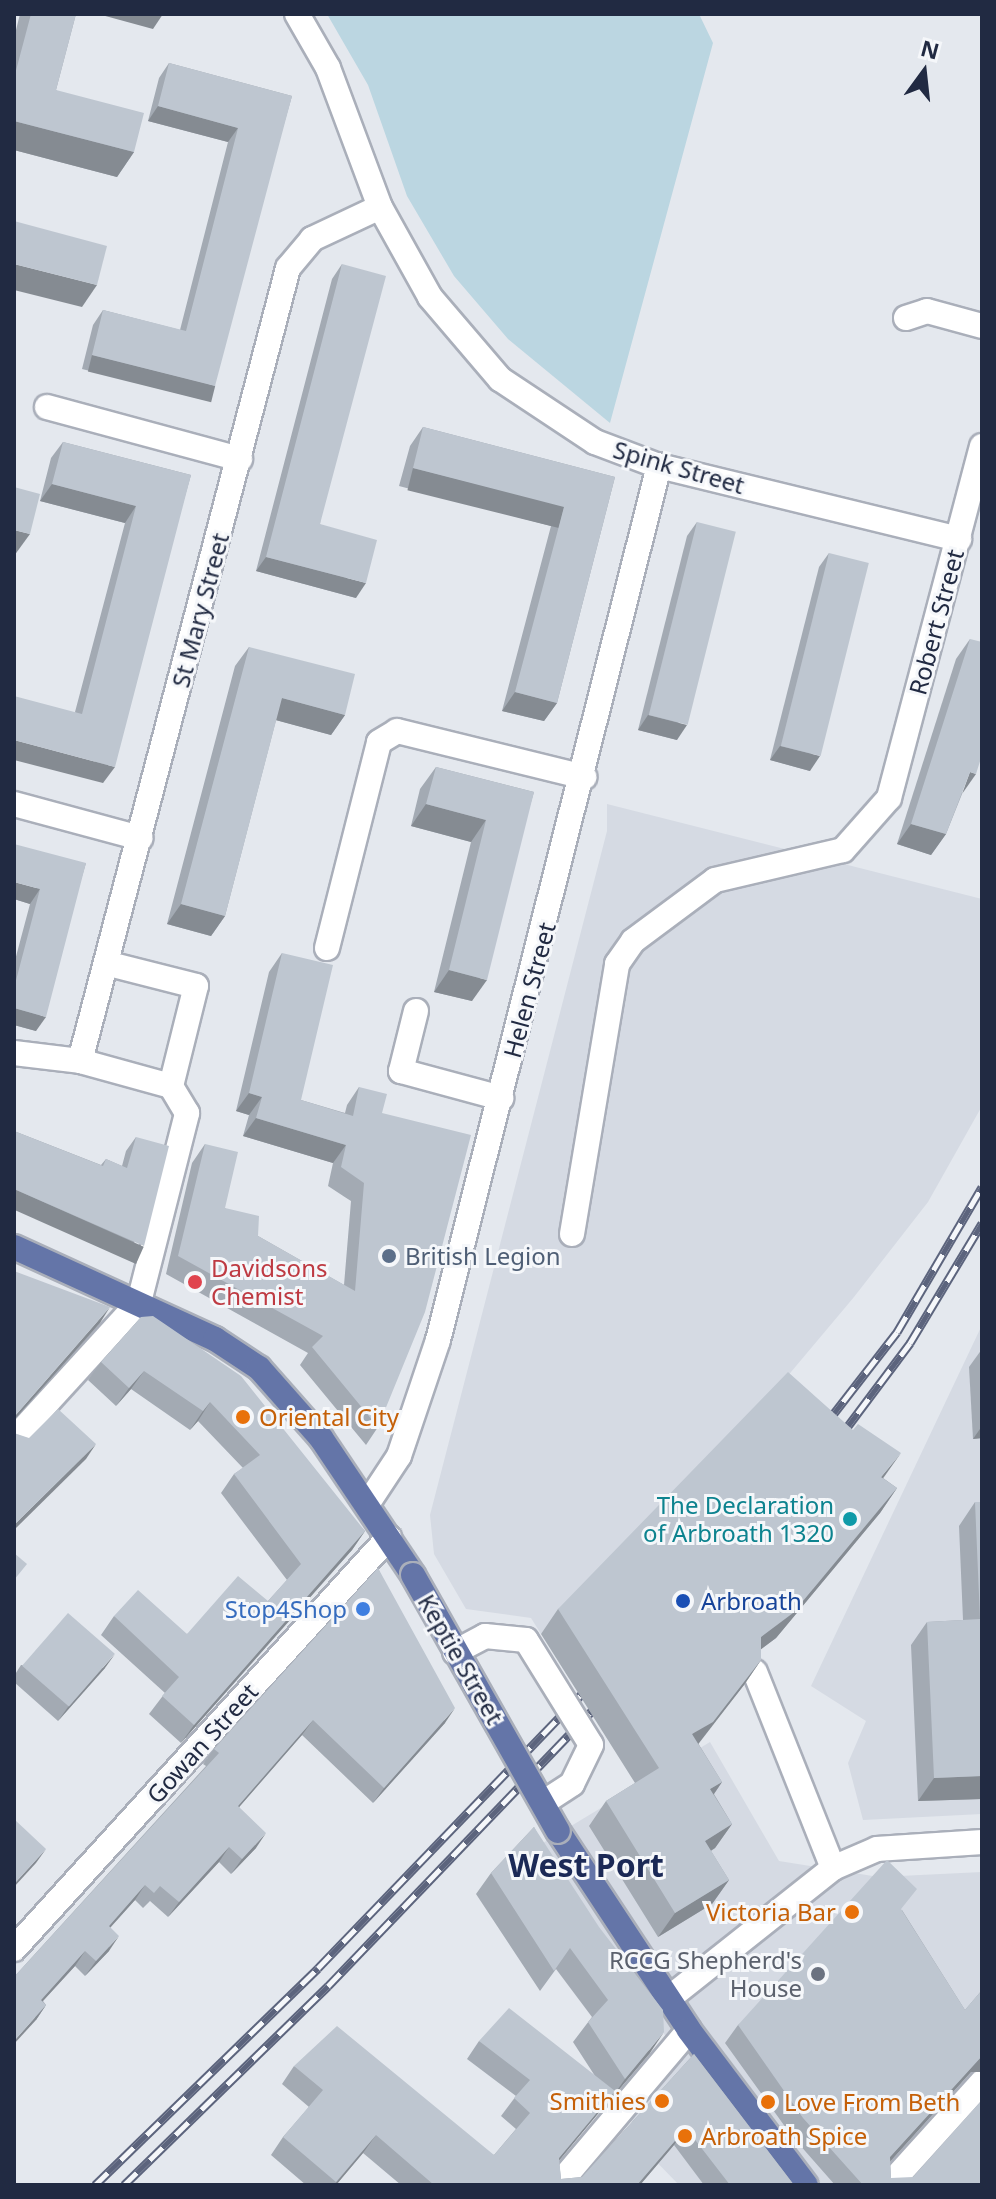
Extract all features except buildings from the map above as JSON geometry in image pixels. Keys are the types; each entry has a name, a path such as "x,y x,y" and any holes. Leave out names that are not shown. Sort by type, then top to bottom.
{"main road":[{"name":"Keptie Street","path":"14,1247 139,1302 259,1368 368,1503 413,1575 558,1831 689,2030 806,2185"}],"street":[{"name":"Spink Street","path":"297,14 328,68 380,207 430,297 500,379 595,442 659,466 959,539"},
{"name":"St Mary Street","path":"80,1061 288,268 312,239 380,207"},
{"path":"906,318 927,311 982,326"},
{"path":"47,407 240,459"},
{"name":"Robert Street","path":"572,1234 617,964 633,941 715,880 843,850 889,798 982,446"},
{"name":"Helen Street","path":"368,1503 399,1456 438,1340 584,777 659,466"},
{"path":"327,948 379,742 397,731 584,777"},
{"path":"14,804 140,838"},
{"path":"106,963 196,986 171,1086"},
{"path":"416,1011 401,1071 501,1098"},
{"path":"14,1053 80,1061 171,1086 187,1113 154,1258 139,1302 14,1439"},
{"name":"Gowan Street","path":"14,1949 389,1537"},
{"path":"455,1652 485,1636 526,1640 591,1745 572,1784 543,1803"},
{"path":"755,1672 833,1868"},
{"path":"668,1999 833,1868 877,1849 982,1842"},
{"path":"558,2185 689,2030"},
{"path":"889,2185 982,2082"}],"shaded area":[{"path":"327,14 699,14 713,43 610,423 508,339 454,276 407,196 368,85"},
{"path":"607,804 982,899 982,1106 928,1202 854,1297 770,1397 541,1634 531,1618 466,1609 434,1554 430,1515 607,831"},
{"path":"982,1325 982,1814 863,1820 848,1763 866,1721 811,1686"},
{"path":"710,1742 779,1861 879,1877 982,1872 982,2185 679,2185 644,2149 623,2103 679,2055 533,1849"}],"railway":[{"path":"821,1430 897,1332 982,1187"},
{"path":"836,1442 910,1343 982,1223"},
{"path":"95,2185 318,1968 596,1679"},
{"path":"124,2185 328,1986 605,1697"}],"place":[{"name":"British Legion","path":"389,1256"},
{"name":"Davidsons Chemist","path":"195,1282"},
{"name":"Oriental City","path":"243,1417"},
{"name":"The Declaration of Arbroath 1320","path":"850,1519"},
{"name":"Arbroath","path":"683,1601"},
{"name":"Stop4Shop","path":"363,1609"},
{"name":"Victoria Bar","path":"852,1912"},
{"name":"RCCG Shepherd's House","path":"818,1974"},
{"name":"Smithies","path":"662,2101"},
{"name":"Love From Beth","path":"768,2102"},
{"name":"Arbroath Spice","path":"685,2136"}],"district":[{"name":"West Port","path":"586,1865"}]}
